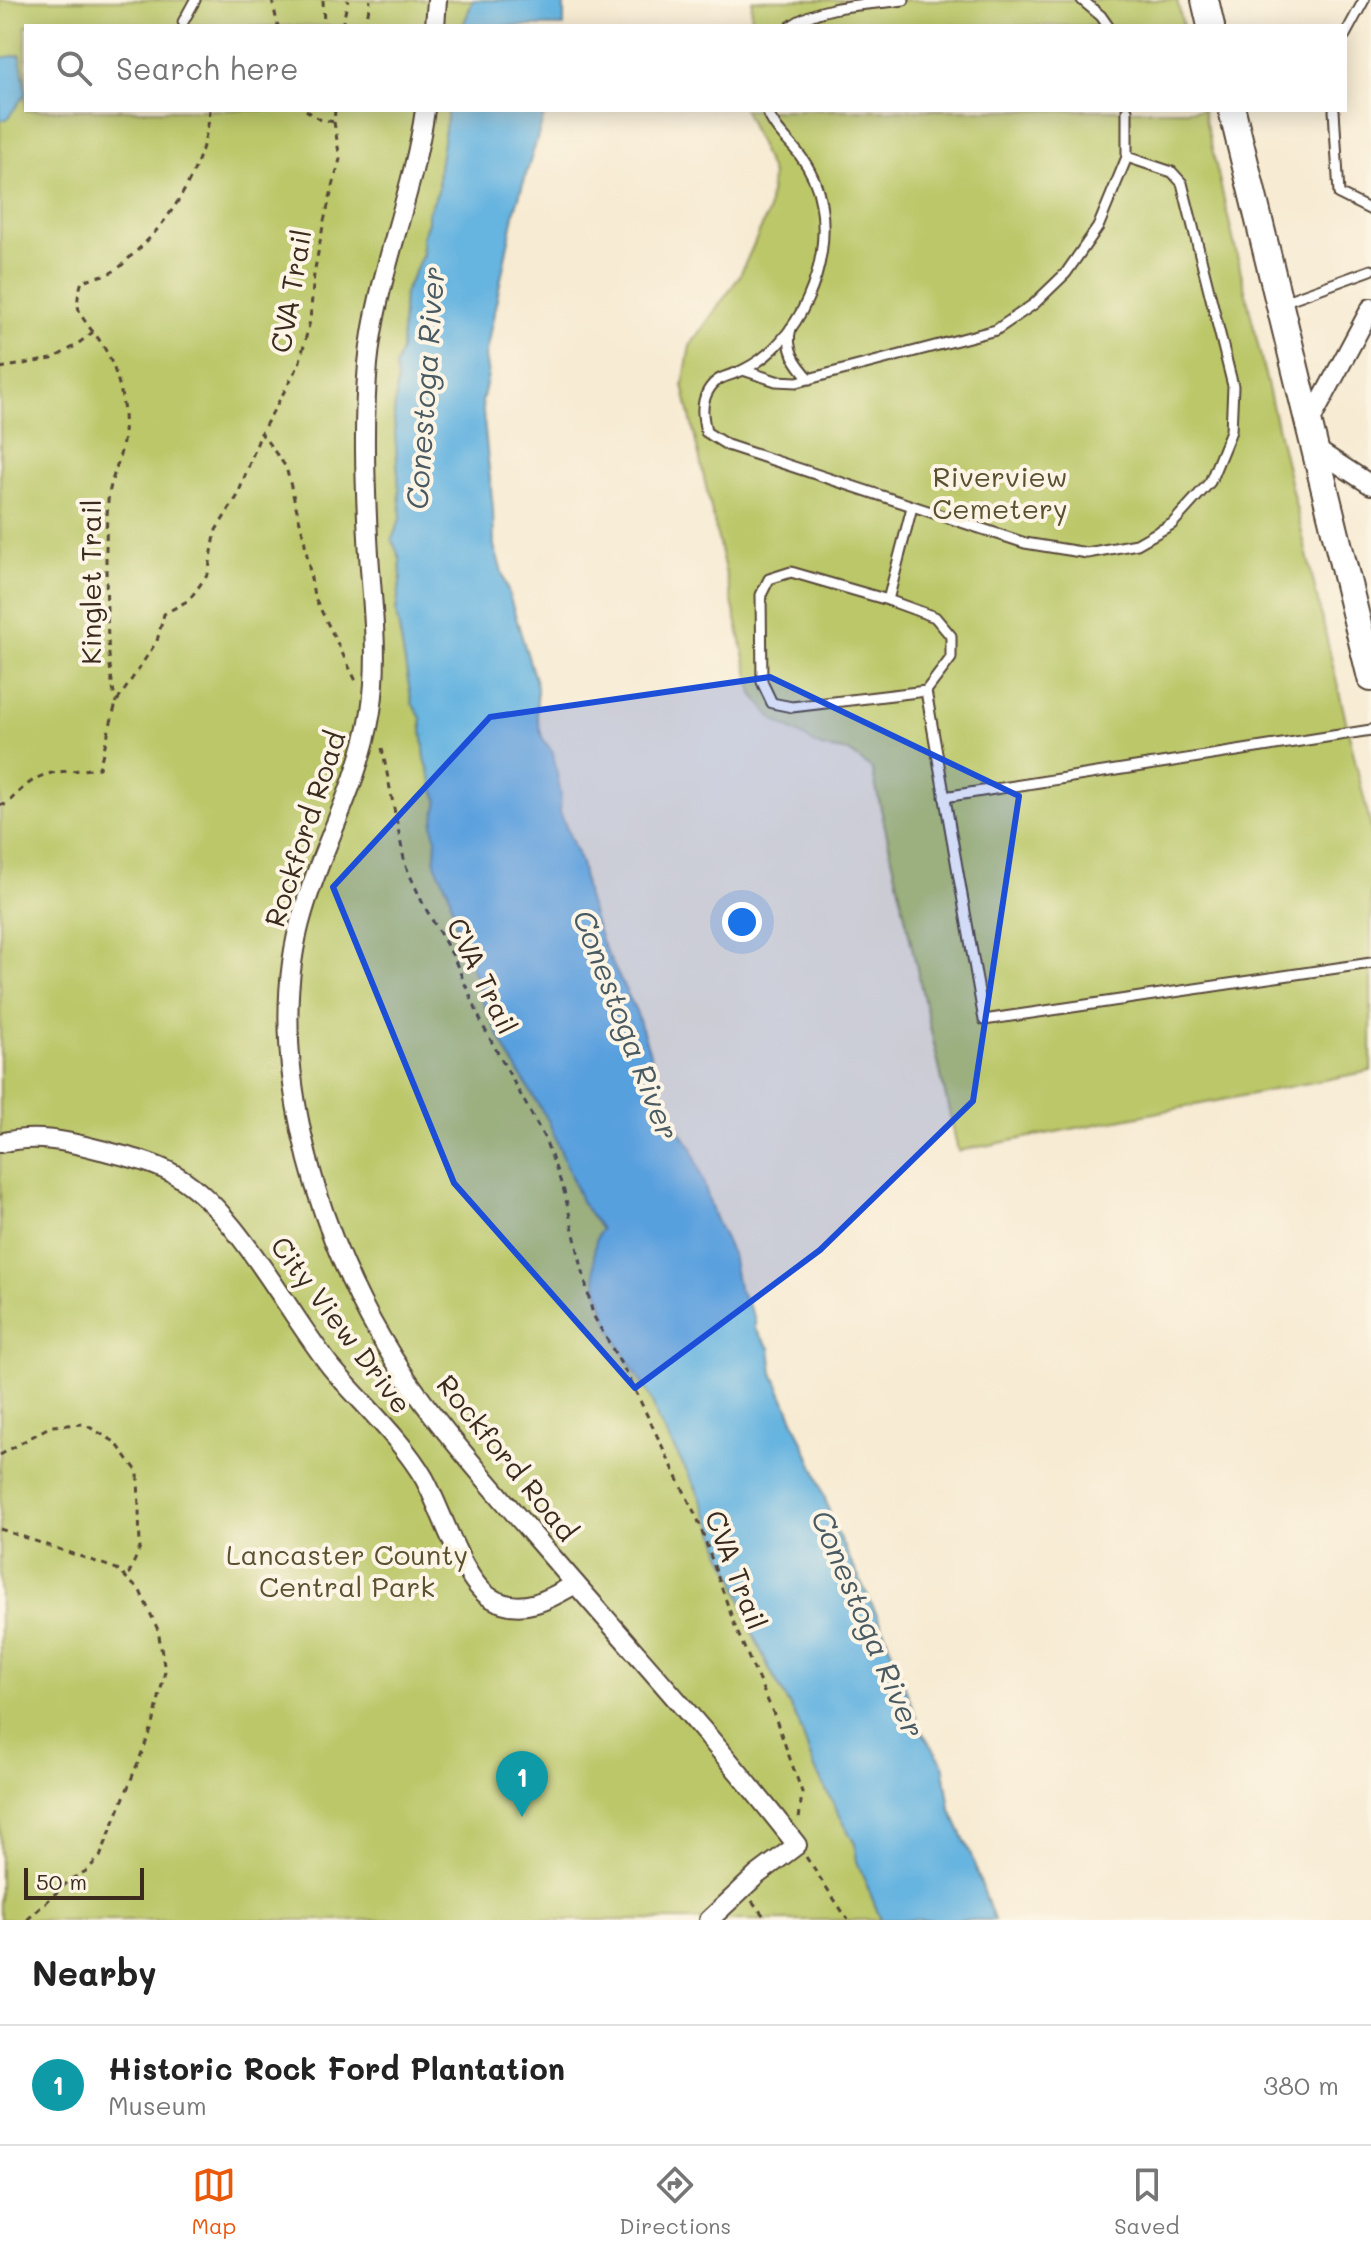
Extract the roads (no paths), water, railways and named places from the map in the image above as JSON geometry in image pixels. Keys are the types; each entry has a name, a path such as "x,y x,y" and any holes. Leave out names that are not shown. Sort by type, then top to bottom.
{"main road":[{"path":"1205,0 1211,24"},
{"path":"1232,112 1357,597 1371,678"}],"street":[{"path":"435,24 437,0"},
{"name":"Rockford Road","path":"425,112 413,174 377,309 368,361 364,441 375,630 372,710 353,781 302,915 290,988 291,1064 311,1168 345,1264 380,1337 401,1371 467,1458 705,1732 797,1845 741,1889 709,1920"},
{"path":"1310,422 1371,308"},
{"path":"1317,450 1371,485"},
{"name":"City View Drive","path":"0,1143 34,1138 66,1141 155,1166 200,1192 225,1218 330,1365 417,1469 443,1516 461,1558 480,1589 500,1603 513,1606 548,1600 575,1584"}],"lane":[{"path":"183,22 195,0"},
{"path":"794,24 824,10 904,0"},
{"path":"1082,0 1107,24"},
{"path":"1347,31 1364,0"},
{"path":"768,112 776,128 810,170 821,205 824,242 817,277 792,325 765,355 743,370 720,377 708,391 701,411 706,432 727,445 1025,543 1087,553 1137,544 1172,524 1210,482 1231,431 1233,386 1182,183 1172,172 1127,157"},
{"path":"743,370 776,381 797,382 996,330 1034,304 1066,273 1098,227 1127,157 1127,112"},
{"path":"1334,112 1339,194 1371,210"},
{"path":"1280,303 1371,270"},
{"path":"792,325 788,338 791,353 810,379"},
{"path":"888,600 912,507"},
{"path":"791,572 935,617 951,636 951,658 926,691 792,707 772,703 762,682 761,595 769,579 791,572"},
{"path":"926,691 984,1020 1371,963"},
{"path":"944,797 1371,730"}],"water":[{"path":"473,0 564,0 564,24 464,24"},
{"path":"20,55 24,96 7,119 0,120 0,58"},
{"name":"Conestoga River","path":"448,112 545,112 515,210 485,357 488,375 482,402 494,546 537,686 537,715 542,737 553,753 561,795 560,812 581,863 587,897 602,943 636,1011 667,1113 692,1148 715,1218 732,1254 738,1287 755,1318 755,1329 770,1348 773,1373 816,1472 836,1531 881,1623 921,1730 943,1763 950,1808 970,1852 994,1920 881,1920 857,1861 855,1844 814,1767 798,1721 751,1629 735,1579 695,1486 612,1329 601,1301 595,1269 594,1254 601,1229 582,1203 549,1122 509,1056 484,1005 479,984 459,940 449,892 435,863 433,825 438,801 425,758 421,718 412,703 396,612 401,576 400,559 392,539 401,517 394,417 395,367 401,350 404,294 423,254 422,238 438,191"}],"place":[{"name":"Historic Rock Ford Plantation","path":"522,1817"}],"park label":[{"name":"Riverview Cemetery","path":"1000,493"},
{"name":"Lancaster County Central Park","path":"347,1571"}]}
